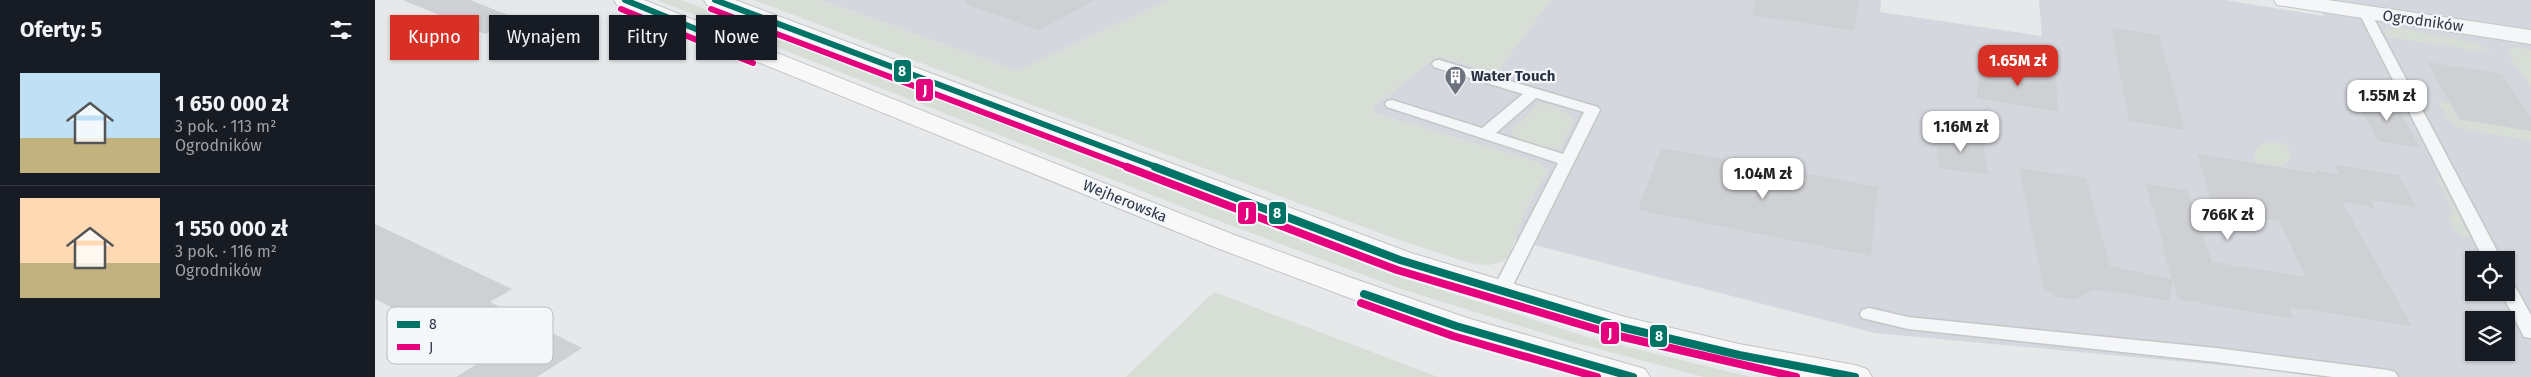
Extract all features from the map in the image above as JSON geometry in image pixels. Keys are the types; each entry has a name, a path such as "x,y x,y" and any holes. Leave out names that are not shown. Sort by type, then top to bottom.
{"main road":[{"name":"Wejherowska","path":"625,0 1227,242 1338,284 1456,326 1633,377"},
{"path":"715,0 1314,229 1500,292 1632,330 1817,371 1855,377"}],"street":[{"name":"Ogrodników","path":"2294,1 2531,37"}],"lane":[{"path":"2365,12 2488,251"},
{"path":"1439,64 1593,110 1500,292"},
{"path":"1485,134 1533,93"},
{"path":"1393,104 1567,160"},
{"path":"2515,301 2531,332"},
{"path":"1869,314 1907,323 2216,355 2388,377"}],"shaded area":[{"path":"657,0 681,0 720,15 696,15"},
{"path":"754,0 821,0 1017,71 1168,0 1551,0 1495,74 1438,56 1373,107 1375,113 1537,162 1548,170 1524,213 1509,257 1501,262 1489,265 1470,263 1402,241"},
{"path":"822,0 1168,0 1017,71"},
{"path":"1551,0 1881,0 1880,12 2042,36 2039,0 2225,0 2324,16 2318,0 2531,0 2531,377 2348,377 1875,333 1515,240 1524,213 1548,170 1537,162 1375,113 1373,107 1438,56 1495,74"},
{"path":"2400,28 2478,43 2492,53 2387,37 2384,32 2385,30"},
{"path":"777,37 1383,271 1590,338 1751,377 1704,377 1569,341 1401,289 1190,210 777,47"},
{"path":"2513,47 2531,50 2531,87 2507,52"},
{"path":"1540,102 1561,109 1574,121 1561,147 1547,148 1516,139 1511,132"},
{"path":"2437,102 2451,104 2459,119 2531,131 2531,141 2455,127"},
{"path":"2263,143 2286,143 2292,157 2283,167 2256,163 2255,152 2257,147"},
{"path":"2436,176 2440,178 2471,239 2458,234 2447,216 2454,213"},
{"path":"1214,292 1438,377 1126,377"}],"building":[{"path":"403,0 470,0 508,15 489,15 489,32 485,34 479,32 479,15 439,15"},
{"path":"966,0 1095,0 1039,30 965,4"},
{"path":"1755,0 1859,0 1854,31 1753,15"},
{"path":"2111,28 2159,35 2185,130 2129,121"},
{"path":"2427,62 2502,74 2531,118 2531,131 2459,119"},
{"path":"1979,63 2056,76 2058,112 1977,98"},
{"path":"2354,96 2396,103 2420,148 2378,141"},
{"path":"1935,132 1982,138 1989,175 1939,168"},
{"path":"1661,148 1750,164 1752,157 1787,163 1786,170 1878,187 1871,256 1638,210"},
{"path":"2197,154 2316,173 2315,170 2340,175 2335,165 2399,175 2417,208 2371,200 2375,208 2342,202 2412,326 2289,307 2294,319 2178,299 2173,281 2169,301 2094,289 2075,299 2057,297 2044,288 2019,168 2086,178 2110,266 2172,279 2161,243 2164,243 2145,184 2187,190 2212,262 2306,277 2279,221 2255,217 2253,214 2214,209"},
{"path":"375,224 512,289 490,302 500,307 391,307 375,299"},
{"path":"553,334 582,348 537,377 456,377 477,364 553,364"}],"transit line":[{"name":"8","path":"625,0 696,29"},
{"name":"8","path":"715,0 1400,260 1625,328 1739,355 1855,377"},
{"name":"J","path":"621,9 753,63"},
{"name":"J","path":"711,9 1397,270 1623,337 1796,377"},
{"name":"8","path":"1364,294 1456,326 1633,377"},
{"name":"J","path":"1361,303 1453,336 1597,377"}],"place":[{"name":"Water Touch","path":"1455,95"}]}
